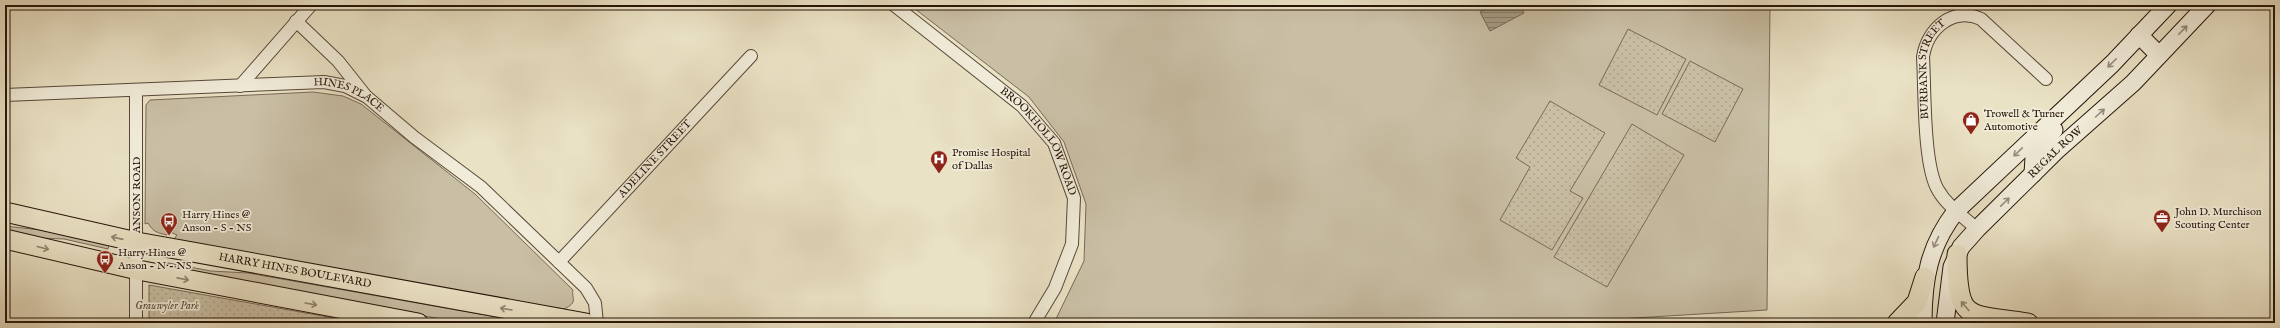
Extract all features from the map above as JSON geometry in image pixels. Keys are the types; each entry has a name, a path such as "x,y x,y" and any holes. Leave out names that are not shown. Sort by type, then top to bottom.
{"main road":[{"path":"1897,323 1913,307 1925,277 1934,245 1944,227 1956,211 2070,103 2168,5"},
{"name":"REGAL ROW","path":"1944,323 1947,288 1952,267 1957,254 1977,229 2033,174 2133,82 2207,5"},
{"path":"2139,35 2159,55"},
{"path":"2033,174 2034,157 2040,147 2065,118 2070,103"},
{"name":"HARRY HINES BOULEVARD","path":"5,212 137,242 586,323"},
{"path":"5,239 138,270 418,323"},
{"path":"1957,254 1957,287 1962,302 1967,309 1978,316 2028,323"},
{"path":"1923,323 1925,277"}],"street":[{"path":"240,86 311,5"},
{"name":"BROOKHOLLOW ROAD","path":"894,5 1022,106 1054,143 1074,198 1072,244 1055,288 1034,323"},
{"name":"BURBANK STREET","path":"1977,229 1956,211 1937,189 1928,153 1923,57 1925,45 1933,31 1942,23 1954,17 1973,15 1981,19 2046,79"},
{"path":"296,21 338,61 367,97"},
{"name":"ADELINE STREET","path":"559,262 751,56"},
{"name":"HINES PLACE","path":"5,95 324,82 345,86 367,97 414,137 481,187 594,298 596,323"},
{"name":"ANSON ROAD","path":"136,90 138,270 136,323"}],"green space":[{"path":"910,5 1770,5 1767,310 1551,323 1054,323 1084,261 1086,204 1064,142 1029,97"},
{"path":"1628,29 1686,59 1657,115 1599,85"},
{"path":"1690,61 1743,89 1715,142 1662,114"},
{"path":"313,92 343,96 361,104 475,194 573,290 573,302 569,307 564,309 439,290 174,239 177,235 168,231 167,235 158,233 148,223 145,224 146,105 150,100"},
{"path":"1550,101 1605,133 1570,191 1583,198 1552,250 1500,220 1530,167 1516,158"},
{"path":"1632,124 1684,155 1607,287 1554,257"},
{"path":"5,226 41,230 109,244 108,249 64,239 38,238 5,231"},
{"path":"163,262 211,271 248,273 530,323 466,323 163,267"},
{"name":"Grauwyler Park","path":"149,285 362,323 149,323"}],"shaded area":[{"path":"1494,5 1519,5 1524,13 1490,31 1480,12"}],"place":[{"name":"Trowell & Turner Automotive","path":"1971,135"},
{"name":"Promise Hospital of Dallas","path":"939,174"},
{"name":"John D. Murchison Scouting Center","path":"2162,233"},
{"name":"Harry Hines @ Anson - S - NS","path":"169,236"},
{"name":"Harry Hines @ Anson - N - NS","path":"105,274"}]}
